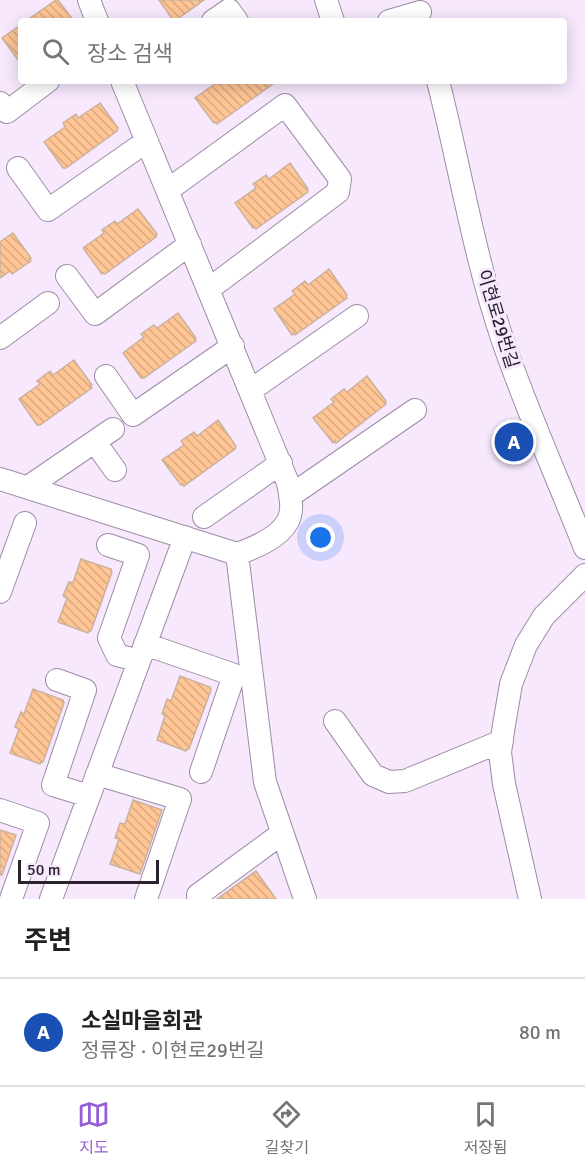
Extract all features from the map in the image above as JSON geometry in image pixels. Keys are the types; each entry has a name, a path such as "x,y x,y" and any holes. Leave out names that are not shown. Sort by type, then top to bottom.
{"street":[{"path":"89,0 97,18"},
{"path":"326,0 332,18"},
{"path":"217,18 229,9 235,18"},
{"path":"398,18 420,11"},
{"path":"0,103 7,112 44,84"},
{"path":"0,479 237,554 259,546 288,521 292,504 281,463 147,141 126,84"},
{"name":"이현로29번길","path":"439,84 486,284 503,340 548,460 585,548"},
{"path":"168,190 285,105 340,179 339,192 209,289"},
{"path":"18,168 48,210 147,141"},
{"path":"67,276 95,314 190,244"},
{"path":"0,338 48,303"},
{"path":"251,390 357,316"},
{"path":"106,376 133,415 232,346"},
{"path":"290,496 415,410"},
{"path":"28,487 104,435 115,470"},
{"path":"204,518 281,463"},
{"path":"0,592 25,523"},
{"path":"51,899 184,537"},
{"path":"108,545 138,555 109,638 117,655 142,653 234,675 201,772"},
{"path":"237,554 265,782 305,899"},
{"path":"530,899 504,784 500,753 511,684 526,645 544,616 585,575"},
{"path":"57,680 85,690 52,785 89,796"},
{"path":"335,720 374,775 389,782 405,781 502,741"},
{"path":"97,774 180,799 146,899"},
{"path":"0,810 38,823 11,899"},
{"path":"198,895 281,834"}],"building":[{"path":"58,0 72,18 30,18"},
{"path":"159,0 204,0 179,18 172,18"},
{"path":"18,27 18,60 2,38"},
{"path":"215,84 273,84 217,124 195,98"},
{"path":"100,103 118,128 117,131 63,168 44,142 65,127 63,123 76,114 78,118"},
{"path":"290,163 308,192 256,229 253,228 235,203 256,188 253,184 266,175 269,179"},
{"path":"138,209 157,234 156,237 102,274 83,248 104,233 102,230 115,221 117,224"},
{"path":"13,233 31,261 12,274 10,271 0,278 0,242"},
{"path":"329,269 347,298 292,335 274,309 295,294 292,291 305,281 308,285"},
{"path":"178,313 196,341 141,378 123,353 144,337 141,334 154,325 157,328"},
{"path":"74,360 92,388 37,425 19,399 40,384 37,381 50,371 53,375"},
{"path":"367,376 386,404 333,443 313,418 334,402 331,399 344,389 347,392"},
{"path":"218,420 236,446 235,449 184,486 181,485 162,460 184,445 181,441 194,432 197,436"},
{"path":"81,559 111,569 112,572 91,631 88,633 58,622 67,598 63,596 69,582 73,583"},
{"path":"180,676 210,687 211,690 189,749 186,751 157,740 165,716 162,714 167,699 171,701"},
{"path":"33,689 63,700 64,703 43,762 41,761 40,764 10,753 19,729 15,727 21,712 24,714"},
{"path":"133,800 162,810 140,874 110,864 119,839 115,838 120,823 125,824"},
{"path":"0,830 16,835 2,875 0,875"},
{"path":"256,871 276,899 217,899"}],"place":[{"name":"소실마을회관","path":"514,442"}]}
